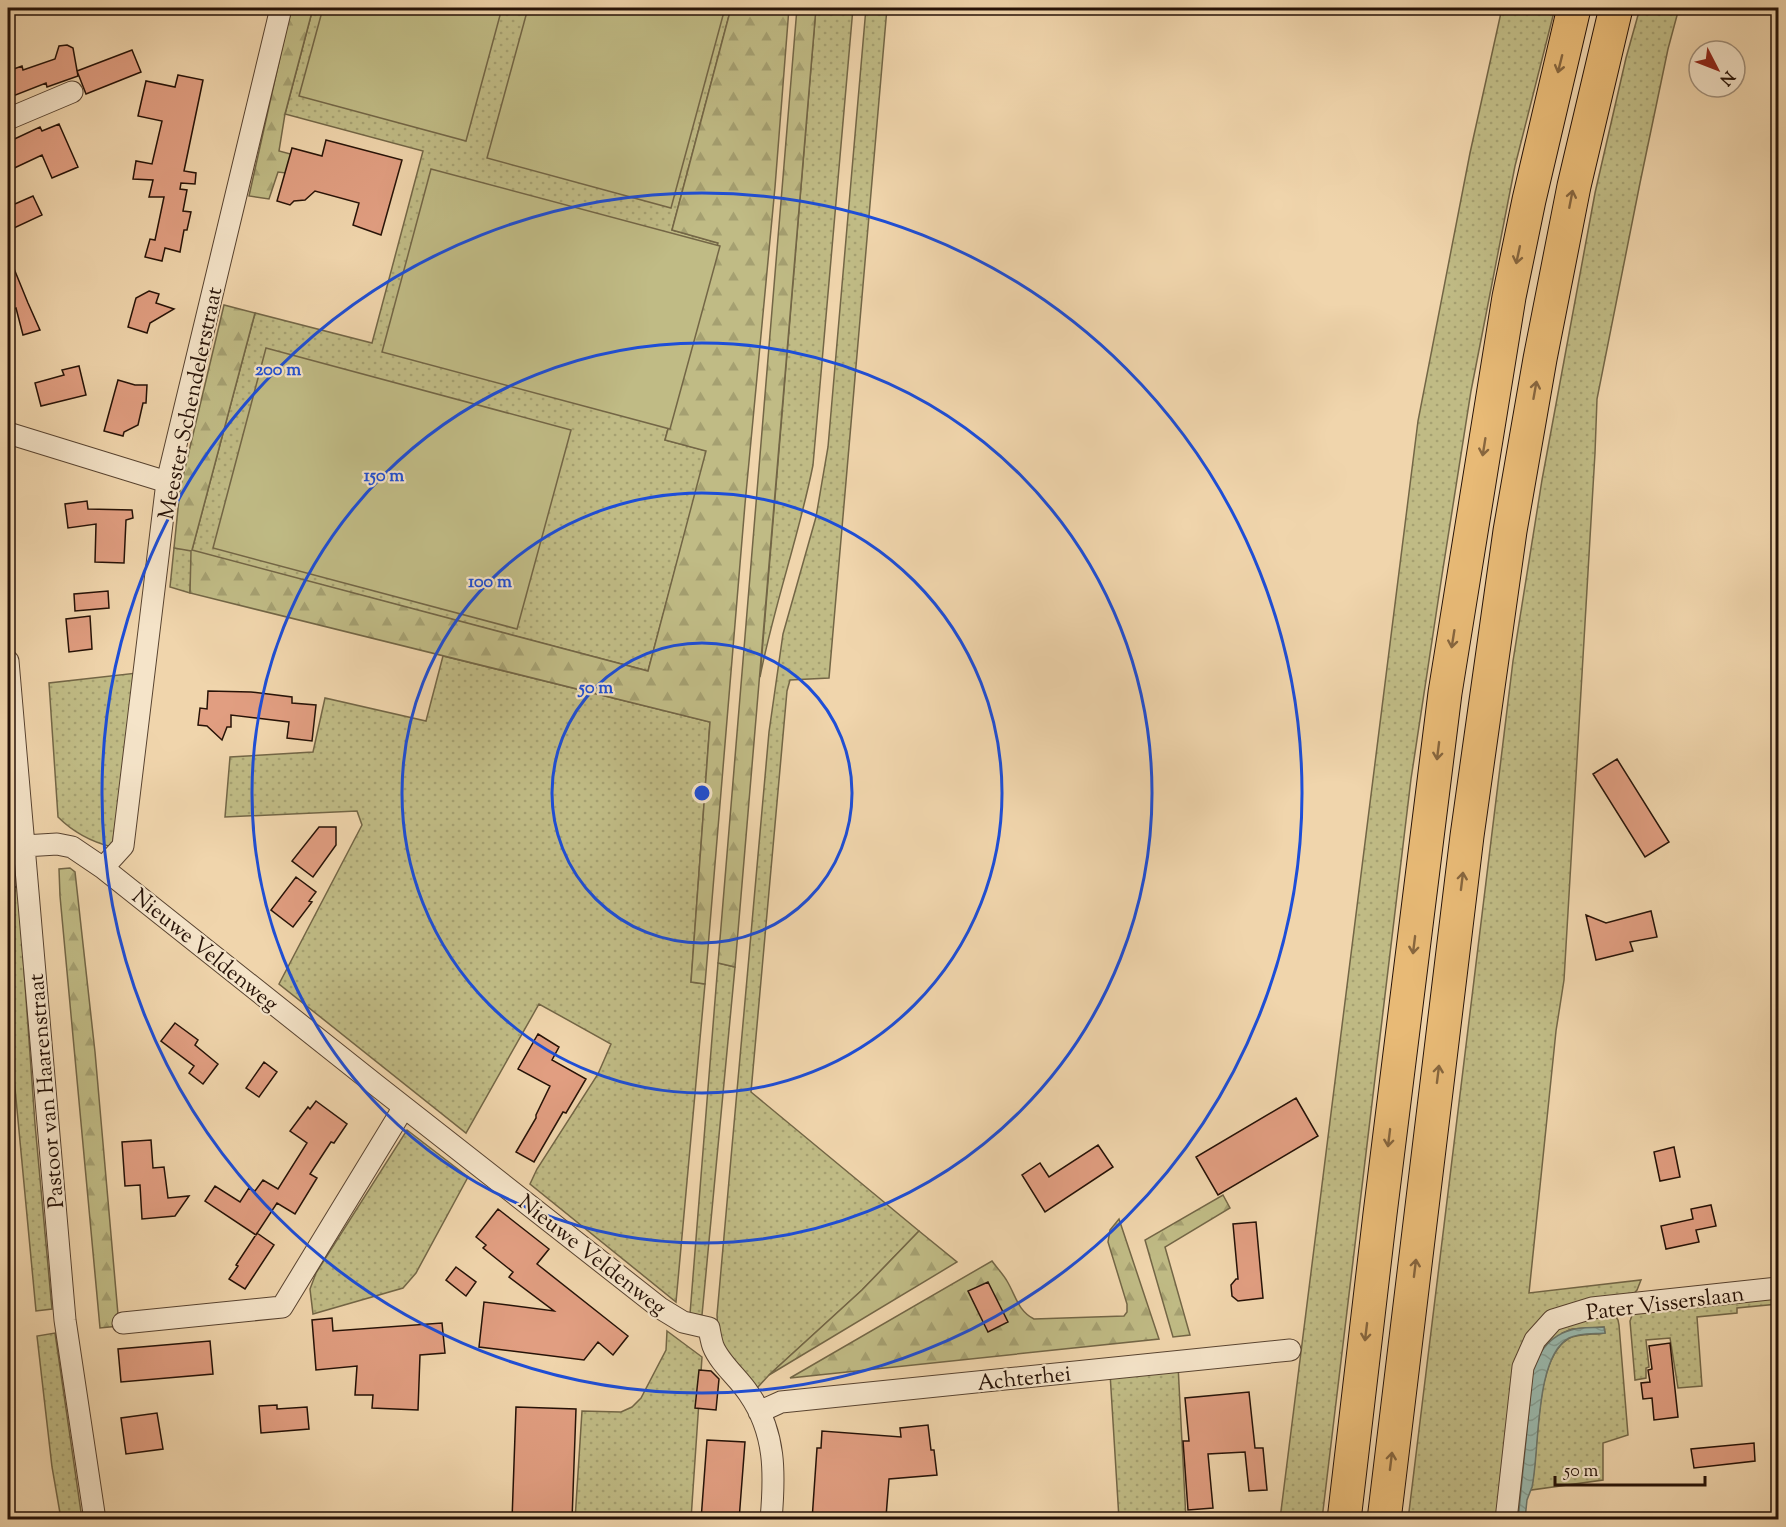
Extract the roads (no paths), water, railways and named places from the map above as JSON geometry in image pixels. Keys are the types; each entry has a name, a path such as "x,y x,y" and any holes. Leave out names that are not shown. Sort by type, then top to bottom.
{"highway":[{"path":"1344,1520 1445,693 1509,297 1574,8"},
{"path":"1384,1520 1467,836 1510,531 1542,347 1574,186 1616,8"}],"street":[{"name":"Meester Schendelerstraat","path":"103,868 123,846 167,482 281,8"},
{"path":"8,119 72,92"},
{"path":"8,433 167,482"},
{"name":"Pastoor van Haarenstraat","path":"8,661 65,1320 95,1520"},
{"name":"Nieuwe Veldenweg","path":"24,846 57,844 72,847 103,868 660,1308 683,1322 709,1328 719,1357 743,1385 759,1412 772,1449 774,1468 771,1520"},
{"path":"123,1323 282,1307 404,1107"},
{"name":"Pater Visserslaan","path":"1506,1520 1523,1367 1536,1340 1553,1320 1592,1308 1779,1288"},
{"name":"Achterhei","path":"759,1412 781,1402 1290,1350"}],"water":[{"path":"1604,1327 1605,1333 1582,1334 1569,1338 1558,1348 1550,1364 1540,1406 1532,1487 1527,1500 1525,1519 1518,1520 1531,1380 1536,1361 1546,1345 1562,1334 1579,1328"}]}
